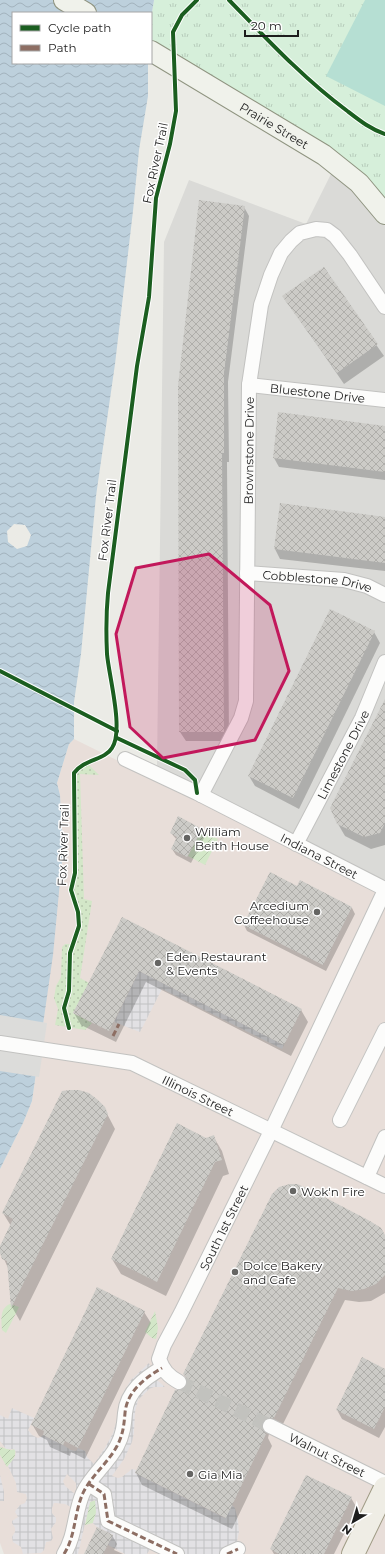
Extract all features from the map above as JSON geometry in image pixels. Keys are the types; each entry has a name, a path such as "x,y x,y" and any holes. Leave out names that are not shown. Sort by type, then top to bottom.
{"main road":[{"path":"352,1554 385,1488"}],"street":[{"path":"64,0 84,12"},
{"name":"Prairie Street","path":"152,52 324,155 359,183 385,214"},
{"name":"Brownstone Drive","path":"201,795 241,718 246,701 249,384 261,305 271,275 281,253 300,233 316,229 327,230 335,236 385,307"},
{"name":"Bluestone Drive","path":"249,384 385,400"},
{"name":"Cobblestone Drive","path":"247,573 344,580 367,586 385,595"},
{"name":"Limestone Drive","path":"296,844 362,718 385,662"},
{"name":"Indiana Street","path":"125,759 201,795 385,889"},
{"name":"South 1st Street","path":"162,1368 159,1359 164,1345 271,1131 385,889"},
{"path":"340,1120 385,1030"},
{"name":"Illinois Street","path":"0,1043 132,1063 385,1186"},
{"path":"367,1177 385,1137"},
{"path":"64,1554 73,1536 80,1502 84,1492 118,1445 124,1426 125,1412 129,1399 137,1386 162,1368 169,1377 179,1382"},
{"name":"Walnut Street","path":"270,1426 385,1483"},
{"path":"89,1484 104,1494 108,1521 177,1554"}],"highlighted area":[{"path":"209,554 270,605 289,671 255,740 163,758 130,727 116,634 136,568"}],"shaded area":[{"path":"334,168 381,219 385,226 385,879 383,883 157,766 164,242 189,180 306,224"},
{"path":"74,739 380,890 269,1124 135,1058 41,1043 63,850 60,795 57,783 69,744"},
{"path":"385,906 385,1180 279,1128"},
{"path":"139,971 284,1045 282,1049 162,989 140,1032 114,1022"},
{"path":"39,1054 135,1068 385,1192 385,1480 349,1554 4,1554 0,1543 0,1169 23,1123 32,1101"},
{"path":"149,1363 157,1380 165,1387 154,1387 149,1389 138,1400 135,1412 132,1442 124,1459 112,1476 118,1478 122,1477 132,1469 136,1470 135,1473 225,1518 232,1505 235,1508 238,1521 239,1532 237,1541 238,1549 241,1554 161,1554 150,1549 147,1554 125,1554 108,1545 113,1535 97,1527 93,1523 96,1513 95,1500 90,1502 78,1554 59,1554 64,1543 71,1507 65,1504 54,1503 52,1513 56,1518 56,1522 51,1529 53,1538 51,1541 46,1542 44,1550 41,1553 23,1554 21,1547 13,1542 12,1537 15,1532 15,1528 12,1521 18,1517 15,1512 20,1505 25,1503 27,1498 26,1494 17,1492 16,1483 8,1466 15,1457 16,1452 14,1449 6,1449 0,1441 0,1415 8,1419 12,1408 34,1418 28,1430 32,1435 38,1438 43,1435 71,1450 76,1451 78,1448 85,1451 87,1457 94,1464 113,1433 120,1403 131,1380","holes":["67,1474 76,1483 75,1494 65,1486 63,1481"]},
{"path":"0,1475 4,1492 4,1501 0,1501"},
{"path":"385,1496 385,1554 356,1554"}],"green space":[{"path":"154,0 385,0 385,203 152,45 152,12"},
{"path":"365,0 385,0 385,106 326,76"},
{"path":"87,763 99,775 80,774 84,899 92,901 80,978 89,983 73,1013 92,1023 85,1030 55,1025 58,1009 54,998 56,986 61,977 62,947 65,944 73,944 79,926 78,912 71,890 75,873 74,773 79,766"},
{"path":"201,831 218,839 205,865 188,856"},
{"path":"10,1304 19,1307 6,1333 2,1330 2,1314 4,1308"},
{"path":"155,1311 158,1328 156,1339 152,1338 145,1332"},
{"path":"0,1447 11,1450 15,1449 14,1457 7,1467 0,1455"},
{"path":"96,1500 96,1513 93,1523 85,1525 90,1502"}],"water":[{"path":"0,0 154,0 152,12 12,12 12,64 148,64 148,96 139,150 115,364 96,496 81,654 74,702 74,739 69,744 57,783 60,795 63,850 53,955 32,1101 23,1123 0,1169","holes":["14,524 25,525 31,535 27,546 17,549 8,542 7,531"]}],"pier":[{"path":"0,1015 47,1023 39,1077 0,1071"}],"building":[{"path":"199,200 245,206 224,372 224,453 222,453 224,732 179,732 178,386"},
{"path":"324,267 378,344 337,373 282,296"},
{"path":"278,412 385,426 385,472 273,458"},
{"path":"280,503 385,517 385,563 274,549"},
{"path":"330,609 375,631 293,798 248,776"},
{"path":"385,699 385,823 380,833 364,837 337,824 330,808"},
{"name":"William Beith House","path":"178,816 202,829 187,857 171,849 177,837 170,833"},
{"path":"270,872 297,886 300,880 352,907 323,965 243,925"},
{"path":"122,917 302,1009 284,1045 139,971 109,1031 73,1013"},
{"path":"79,1090 89,1093 105,1107 108,1114 11,1308 7,1261 2,1259 0,1246 13,1219 2,1213 62,1091"},
{"path":"177,1123 206,1138 214,1135 222,1160 215,1162 157,1282 111,1259"},
{"path":"297,1184 307,1188 381,1228 385,1235 385,1275 376,1284 364,1289 352,1291 338,1288 274,1418 269,1418 263,1422 262,1427 266,1434 226,1518 135,1473 175,1390 183,1390 186,1386 187,1378 183,1374 272,1194 279,1187"},
{"path":"97,1287 145,1311 78,1448 65,1441 63,1445 43,1435 44,1431 31,1425"},
{"path":"362,1357 385,1369 385,1407 374,1429 336,1410"},
{"path":"306,1475 352,1497 324,1554 279,1554 270,1549"},
{"path":"97,1527 113,1535 103,1554 84,1554"}],"tunnel":[{"path":"179,1382 270,1426"}],"marked path":[{"path":"113,1036 119,1024"},
{"path":"64,1554 71,1539 83,1493 90,1481 109,1458 121,1438 126,1405 129,1398 143,1381 162,1368"},
{"path":"89,1484 104,1494 108,1521 177,1554"},
{"path":"227,1554 238,1549"}],"cycle path":[{"name":"Fox River Trail","path":"69,1028 64,1008 69,991 70,953 79,926 78,912 71,890 75,873 74,773 78,768 109,752 115,740 117,729 115,703 107,654 106,624 108,593 137,366 149,297 156,198 170,144 176,111 173,32 182,15 197,0"},
{"path":"229,0 285,57 330,98 360,121 374,130 385,134"},
{"path":"0,671 117,731"},
{"path":"117,738 185,770 195,780 197,793"}],"place":[{"name":"William Beith House","path":"187,838"},
{"name":"Arcedium Coffeehouse","path":"317,912"},
{"name":"Eden Restaurant & Events","path":"158,963"},
{"name":"Wok'n Fire","path":"293,1191"},
{"name":"Dolce Bakery and Cafe","path":"235,1272"},
{"name":"Gia Mia","path":"190,1474"}]}
